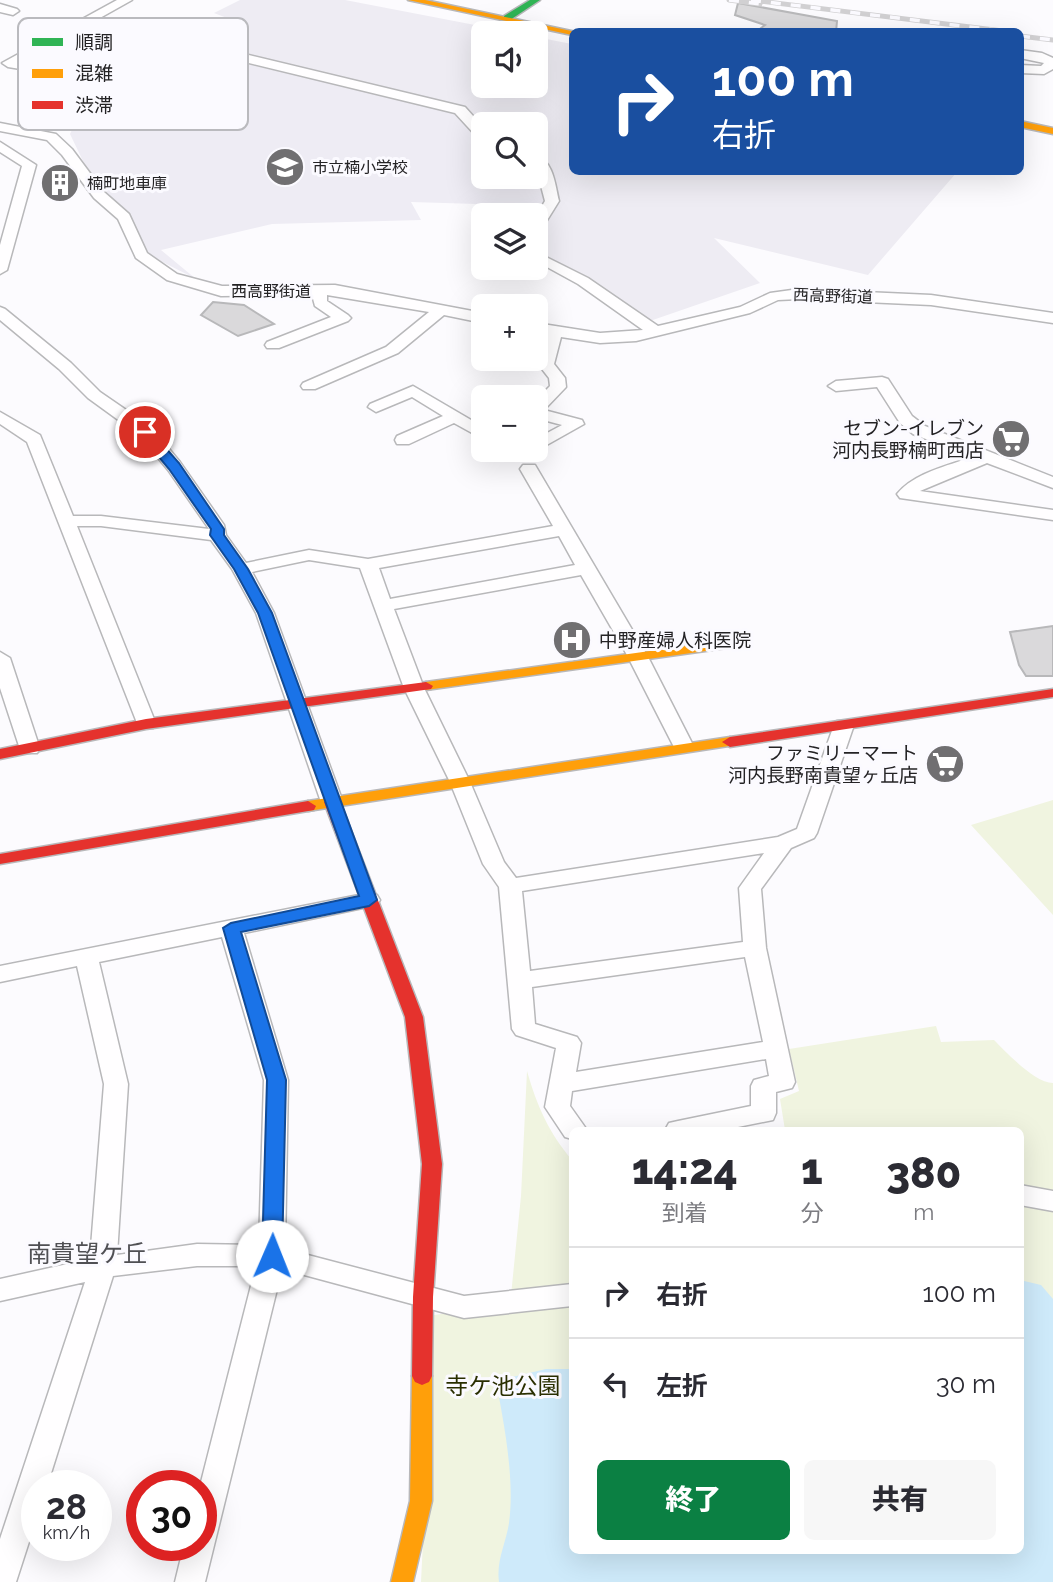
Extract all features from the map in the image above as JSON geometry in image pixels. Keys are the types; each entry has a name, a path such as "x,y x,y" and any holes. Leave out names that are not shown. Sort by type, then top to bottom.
{"main road":[{"path":"412,0 569,31"},
{"path":"507,18 536,0"},
{"path":"1024,125 1053,131"},
{"path":"0,754 146,724 722,645"},
{"path":"0,859 332,802 1053,693"},
{"path":"332,802 414,1017 432,1164 422,1297 421,1501 402,1582"}],"street":[{"path":"94,18 126,0"},
{"path":"0,1 6,6"},
{"path":"0,51 11,62"},
{"path":"1024,55 1042,57 1052,63 1044,70 1024,69"},
{"path":"248,59 460,110 471,122"},
{"name":"西高野街道","path":"0,127 51,137 67,152 99,195 124,217 141,255 172,277 221,290 335,290 471,316"},
{"path":"0,146 29,165 0,270"},
{"path":"548,184 552,201 548,208"},
{"path":"548,262 568,272 656,332"},
{"path":"273,345 343,318 320,303 319,291"},
{"name":"西高野街道","path":"548,330 600,338 656,332 745,310 784,294 931,300 1053,318"},
{"path":"309,386 393,353 441,310"},
{"path":"0,312 65,366 94,395 145,432 174,466 218,529 217,535 241,569 265,613 332,802"},
{"path":"548,398 558,387 558,377 546,364 555,331"},
{"path":"836,386 882,382 899,410 919,430 1053,483"},
{"path":"376,407 413,391 471,427"},
{"path":"548,415 576,424 548,439"},
{"path":"0,417 34,439 146,724"},
{"path":"403,440 455,417"},
{"path":"990,456 919,483 906,494 1053,515"},
{"path":"529,469 637,655 684,747"},
{"path":"68,521 101,521 217,535"},
{"path":"241,569 309,555 368,564 564,530"},
{"path":"368,564 414,688 460,782 494,864 510,886 524,1029 569,1043 559,1084 557,1107 573,1127"},
{"path":"382,606 587,568"},
{"path":"0,658 30,749"},
{"path":"510,886 783,843 806,833 844,725"},
{"path":"693,1127 764,1113 763,1086 783,1082 755,948 750,888 783,843"},
{"path":"0,974 369,900"},
{"path":"217,1474 272,1256 276,1080 231,928"},
{"path":"520,980 755,948"},
{"path":"1,1582 103,1267 116,1084 87,958"},
{"path":"559,1084 777,1048"},
{"path":"1024,1196 1053,1201"},
{"path":"0,1290 103,1267 197,1255 272,1256 464,1307 569,1295"},
{"path":"190,1582 195,1561"}],"shaded area":[{"path":"240,0 345,0 471,24 471,98 548,98 548,39 569,43 569,175 954,175 868,275 714,238 760,283 647,322 548,260 548,214 557,201 548,181 548,112 471,112 471,116 464,108 248,56 248,18 227,18 214,13"},
{"name":"市立楠小学校","path":"248,64 457,112 471,127 471,189 544,189 544,203 411,202 421,220 272,224 161,250 196,279 147,254 93,182 70,134 72,130 248,130"}],"green space":[{"path":"1053,800 1053,915 971,825"},
{"name":"寺ケ池公園","path":"936,1026 941,1042 994,1040 1030,1073 1053,1083 1053,1582 421,1582 434,1315 510,1305 521,1196 527,1071 545,1118 569,1156 569,1554 1024,1554 1024,1127 785,1127 780,1099 799,1091 789,1049"}],"water":[{"path":"1024,1281 1041,1285 1053,1299 1053,1582 499,1582 500,1559 509,1523 511,1488 496,1381 546,1369 569,1369 569,1554 1024,1554"}],"building":[{"path":"738,3 837,21 836,28 761,28 765,25 735,15"},
{"path":"213,302 244,305 274,324 238,336 201,315"},
{"path":"1053,626 1053,676 1026,676 1019,665 1010,632"}],"railway":[{"path":"729,0 760,4"},
{"path":"751,0 978,28"},
{"path":"1024,36 1053,40"}],"traffic: fast":[{"path":"507,18 536,0"}],"traffic: slow":[{"path":"412,0 569,31"},
{"path":"1024,125 1053,131"},
{"path":"426,686 722,645"},
{"path":"308,806 730,742"},
{"path":"402,1582 421,1501 422,1376"}],"traffic: jam":[{"path":"0,754 146,724 426,686"},
{"path":"730,742 1053,693"},
{"path":"332,802 414,1017 432,1164 423,1297 422,1376"},
{"path":"0,859 308,806"}],"place":[{"name":"市立楠小学校","path":"285,167"},
{"name":"楠町地車庫","path":"60,183"},
{"name":"セブン-イレブン 河内長野楠町西店","path":"1011,439"},
{"name":"中野産婦人科医院","path":"572,640"},
{"name":"ファミリーマート 河内長野南貴望ヶ丘店","path":"945,764"}],"district":[{"name":"南貴望ケ丘","path":"87,1253"}],"route":[{"path":"145,432 174,466 218,529 217,535 241,569 265,613 369,900 231,928 276,1080 272,1256"}]}
